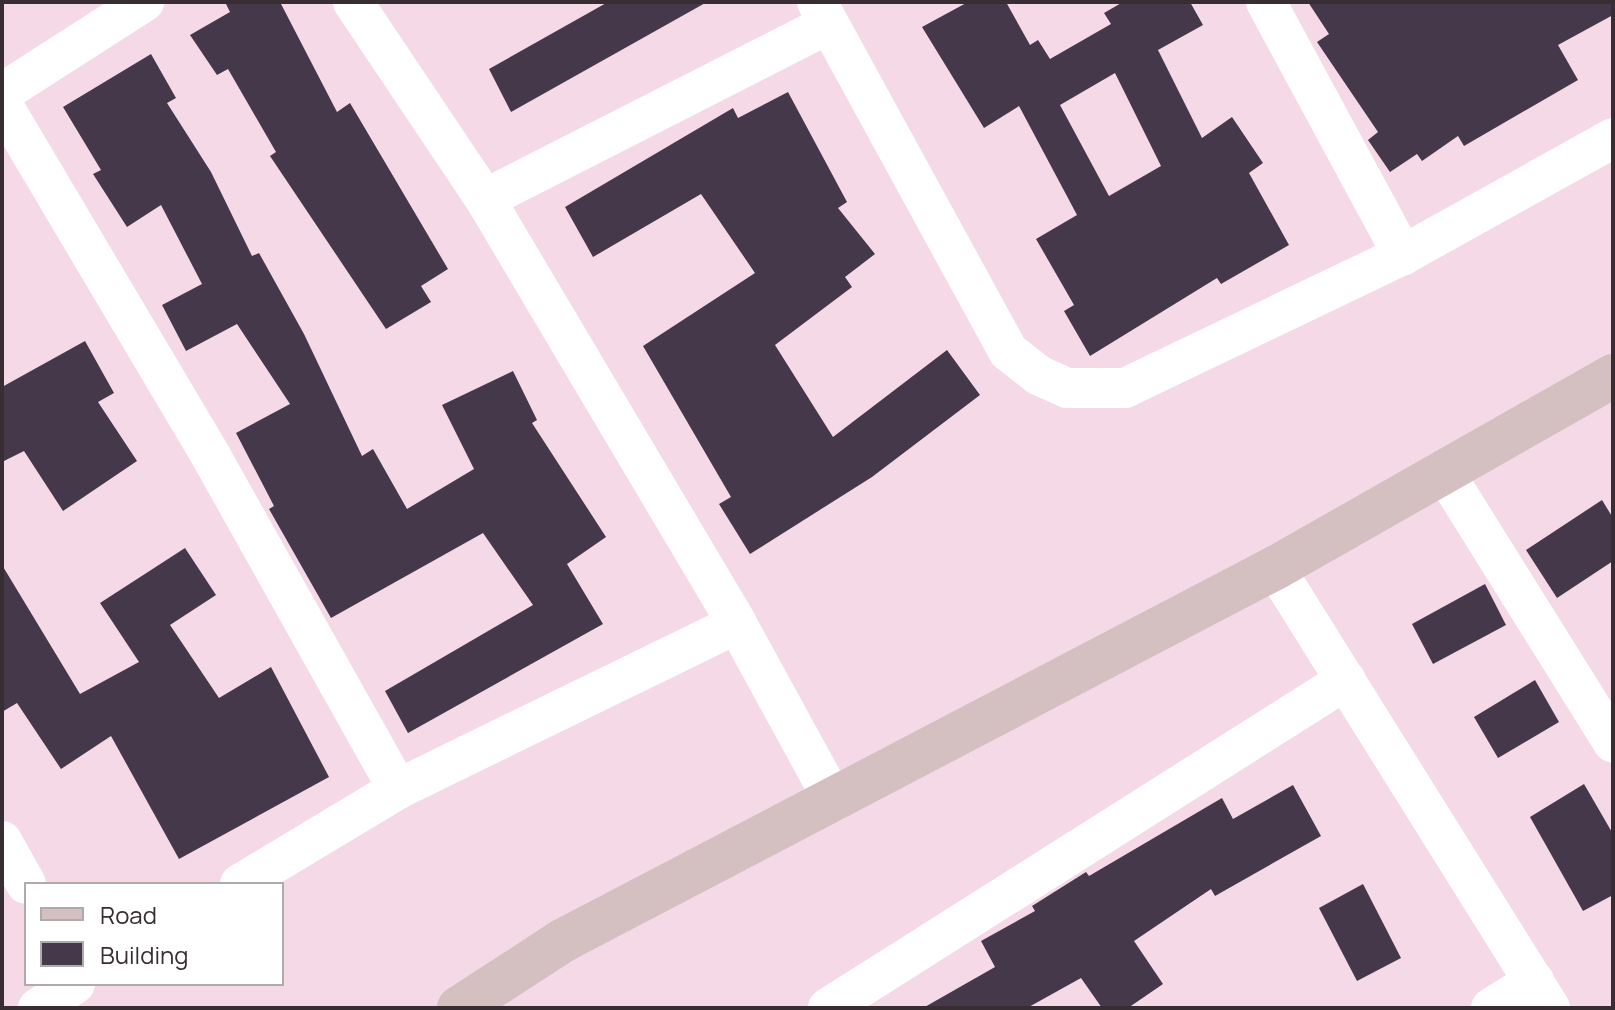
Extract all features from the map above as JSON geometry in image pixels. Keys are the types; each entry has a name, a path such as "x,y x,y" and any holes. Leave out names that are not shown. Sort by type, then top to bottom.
{"street":[{"path":"2,93 144,2"},
{"path":"353,2 485,199 737,624 834,801"},
{"path":"1266,2 1403,255"},
{"path":"485,199 822,13 1009,352 1038,375 1067,388 1125,388 1403,255 1613,138"},
{"path":"2,104 212,458 398,789"},
{"path":"459,1008 562,941 1275,568 1613,376"},
{"path":"1444,472 1613,742"},
{"path":"1275,568 1542,995 1491,1008"},
{"path":"243,882 398,789 737,624"},
{"path":"828,1008 1346,680"},
{"path":"2,841 25,882"},
{"path":"38,1008 72,986"}],"building":[{"path":"225,2 280,2 337,112 350,103 448,269 421,286 431,302 386,329 270,156 276,152 228,69 217,75 190,35 230,12"},
{"path":"608,2 707,2 511,112 489,69"},
{"path":"968,2 1006,2 1030,45 1038,40 1050,59 1111,24 1104,13 1123,2 1190,2 1203,25 1158,50 1202,138 1232,117 1263,163 1249,173 1289,245 1221,284 1217,278 1090,356 1064,311 1074,305 1036,239 1077,215 1019,106 984,128 922,27","holes":["1115,73 1161,166 1109,196 1060,105"]},
{"path":"1308,2 1613,2 1613,15 1558,45 1578,80 1464,146 1458,136 1422,161 1417,154 1390,172 1368,140 1378,132 1317,42 1329,34"},
{"path":"151,54 176,98 167,103 211,172 252,256 259,253 304,334 362,456 373,449 407,509 474,469 442,405 513,371 537,420 532,423 606,537 567,564 603,624 408,733 385,691 533,605 483,533 331,618 269,509 274,506 236,433 290,404 237,324 186,351 162,305 202,284 161,205 127,227 93,174 101,170 63,107"},
{"path":"788,92 847,202 838,208 875,254 845,277 852,287 775,345 833,437 947,350 980,395 872,477 750,554 719,504 731,497 643,346 755,273 701,194 593,257 565,207 733,108 738,118"},
{"path":"85,341 114,393 98,402 137,461 63,511 24,451 2,462 2,387"},
{"path":"1602,500 1613,518 1613,561 1557,598 1526,550"},
{"path":"185,548 216,595 170,625 219,698 271,667 329,777 179,859 111,736 61,769 17,703 2,712 2,565 80,694 139,662 100,603"},
{"path":"1485,584 1506,625 1433,664 1412,624"},
{"path":"1535,680 1559,722 1498,758 1474,717"},
{"path":"1584,784 1613,834 1613,895 1583,911 1530,817"},
{"path":"1293,785 1321,836 1215,896 1211,889 1134,941 1163,984 1128,1008 1102,1008 1081,978 1027,1008 923,1008 995,967 981,941 1035,911 1032,906 1086,872 1089,876 1222,798 1233,819"},
{"path":"1363,884 1401,958 1357,981 1319,908"}]}
